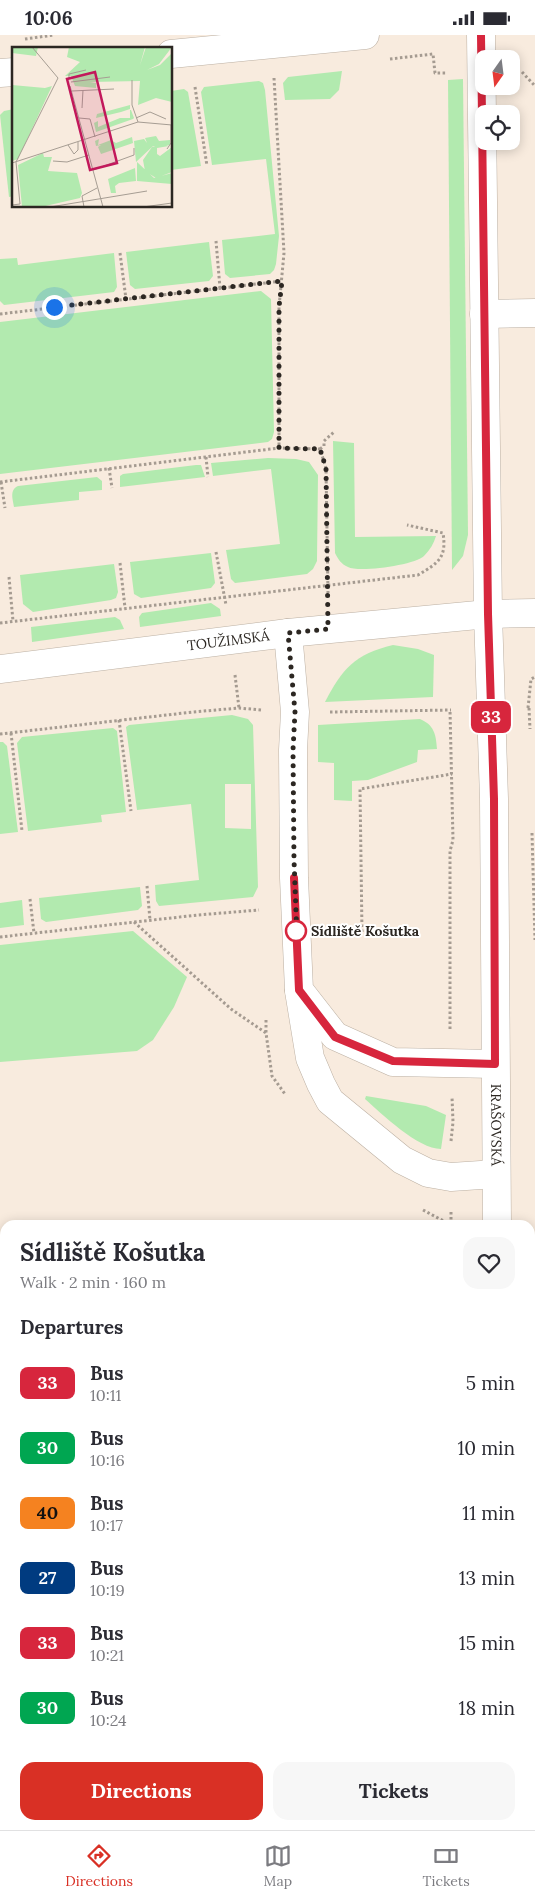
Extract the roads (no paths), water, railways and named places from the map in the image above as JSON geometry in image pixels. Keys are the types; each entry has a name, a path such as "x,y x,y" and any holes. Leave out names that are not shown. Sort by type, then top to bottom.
{"street":[{"path":"172,55 272,43 365,35"},
{"name":"KRAŠOVSKÁ","path":"481,35 488,614 494,799 497,1220"},
{"path":"484,314 535,313"},
{"name":"TOUŽIMSKÁ","path":"0,669 288,633 488,614 535,613"},
{"path":"288,633 295,712 293,750 294,878 299,990 310,1058 330,1101 402,1160 428,1173 451,1177 496,1173"},
{"path":"299,990 335,1037 393,1061 495,1064"}],"place":[{"name":"Sídliště Košutka","path":"296,931"}]}
